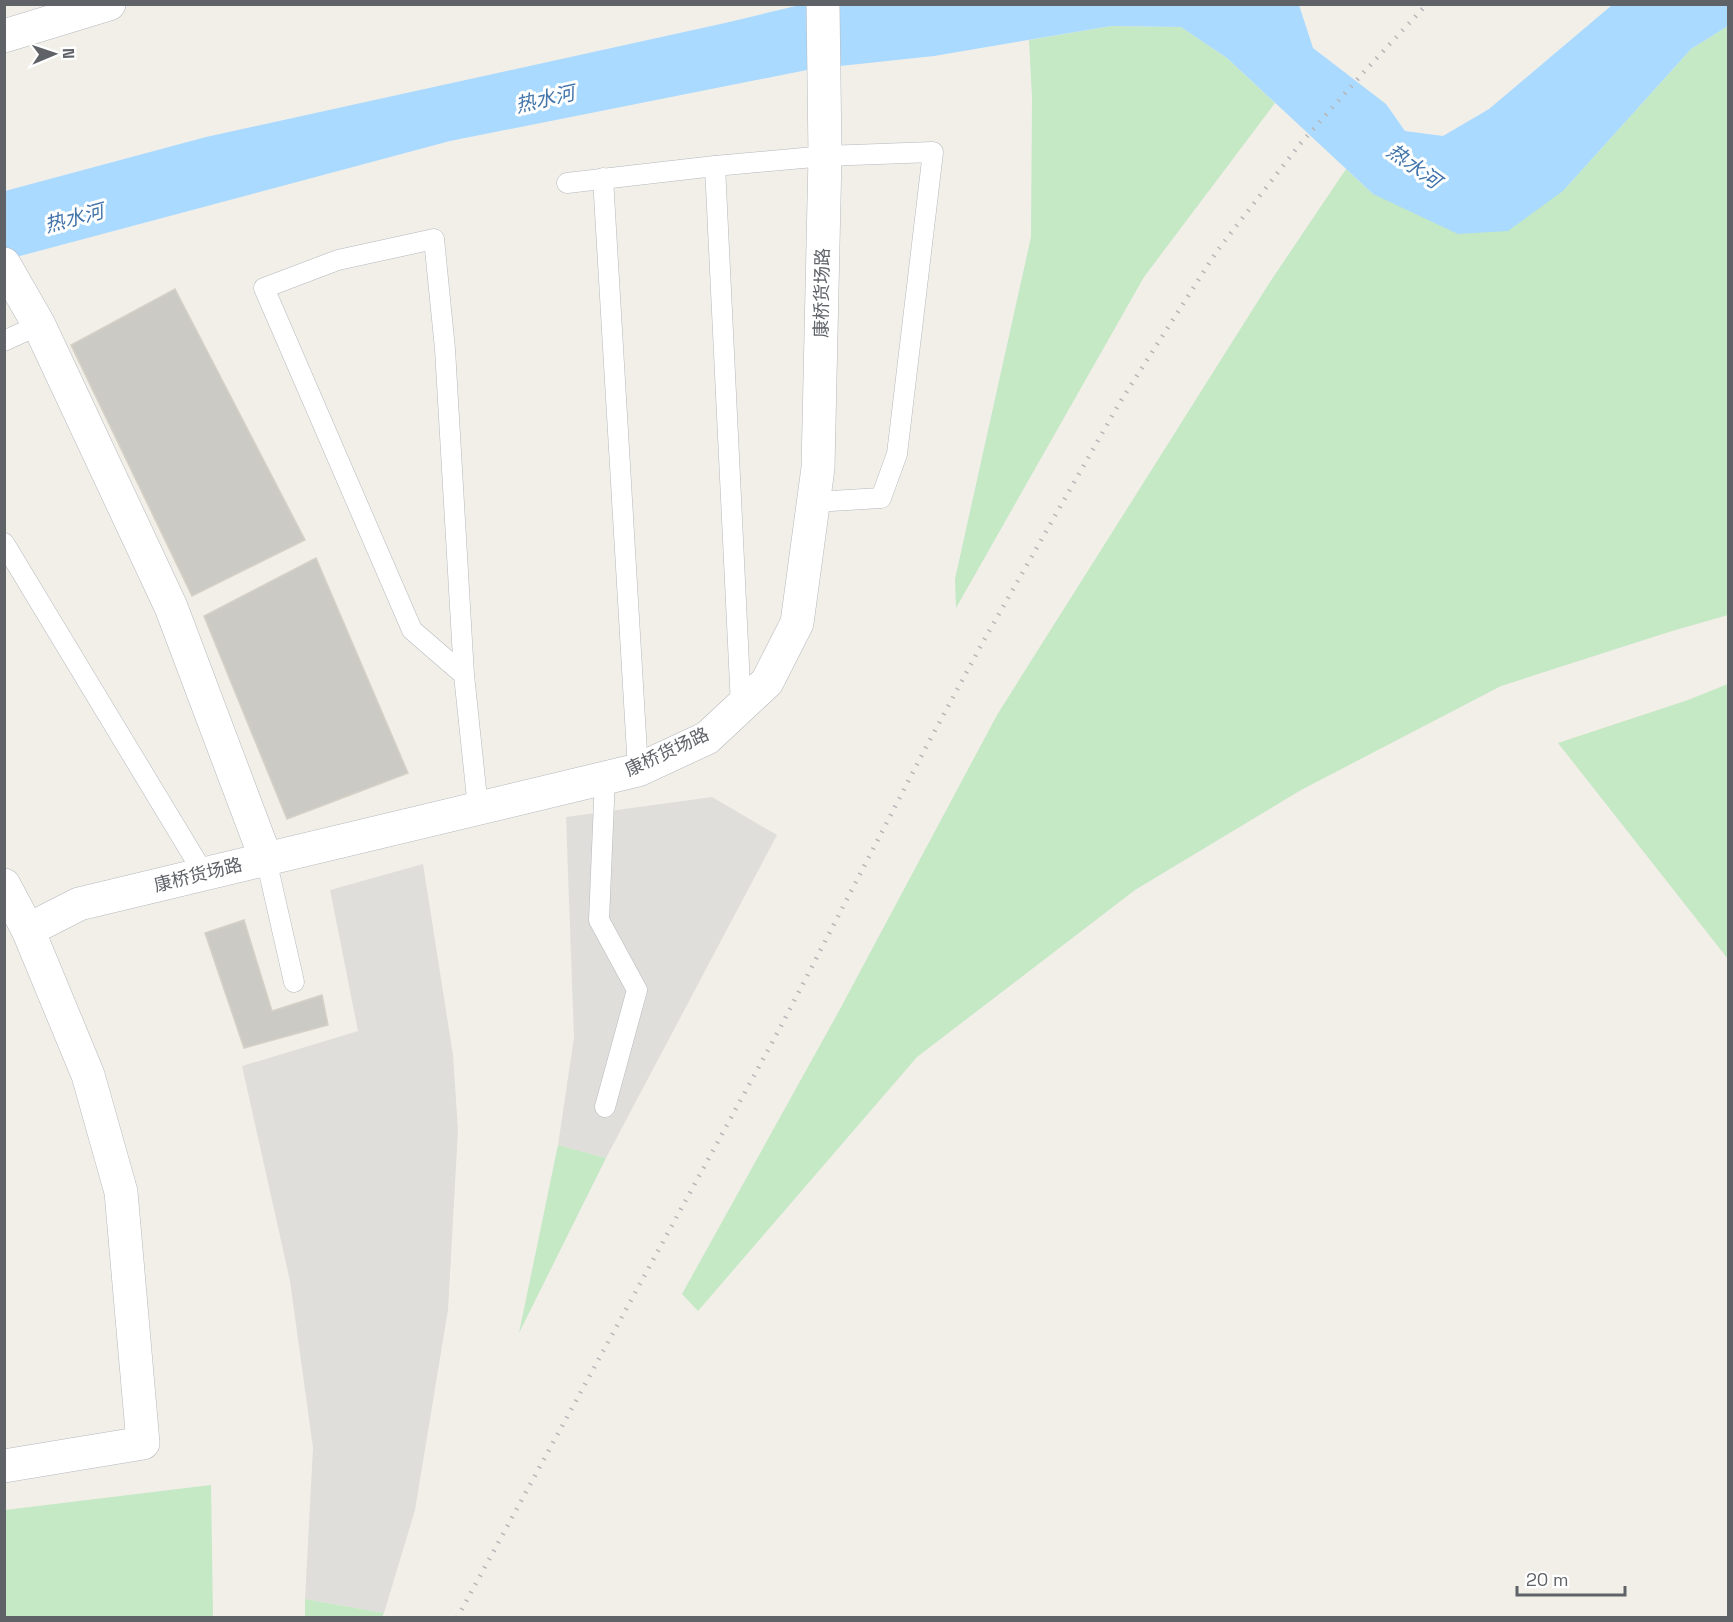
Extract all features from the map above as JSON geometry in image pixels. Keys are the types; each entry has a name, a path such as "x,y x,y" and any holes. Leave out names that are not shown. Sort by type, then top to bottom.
{"street":[{"path":"4,36 109,4"},
{"name":"康桥货场路","path":"16,934 79,904 638,770 707,738 767,682 797,622 818,468 825,156 823,4"},
{"path":"8,271 39,325 171,607 266,859"},
{"path":"4,885 16,934 88,1075 121,1192 143,1443 4,1466"}],"lane":[{"path":"567,183 825,156 933,152 897,454 881,498 814,502"},
{"path":"715,166 741,706"},
{"path":"603,178 638,770"},
{"path":"464,675 412,630 264,288 338,260 434,239 445,349 464,675 478,808"},
{"path":"4,341 39,325"},
{"path":"4,543 204,874"},
{"path":"605,778 599,920 637,990 605,1107"},
{"path":"266,859 294,981"}],"shaded area":[{"path":"712,797 777,835 606,1158 558,1145 574,1037 566,817"},
{"path":"423,864 453,1055 458,1130 448,1310 415,1510 384,1613 305,1599 313,1448 290,1281 242,1066 358,1031 330,890"}],"green space":[{"path":"1111,26 1181,27 1227,58 1275,103 1144,277 956,608 955,579 1031,237 1032,98 1029,40"},
{"path":"1728,26 1728,615 1501,686 1301,790 1135,890 917,1057 698,1311 682,1294 839,1011 997,715 1270,282 1346,169 1373,194 1563,191 1691,49"},
{"path":"1728,684 1728,959 1558,743 1688,700"},
{"path":"558,1145 606,1158 519,1333"},
{"path":"211,1485 213,1617 5,1617 5,1510"},
{"path":"305,1599 384,1613 382,1617 305,1617"}],"water":[{"name":"热水河","path":"800,5 1299,5 1313,48 1386,104 1405,131 1443,136 1489,109 1612,5 1728,5 1728,26 1691,49 1563,191 1508,231 1458,234 1373,194 1227,58 1181,27 1111,26 934,56 812,69 450,141 5,260 5,191 206,137"}],"building":[{"path":"175,289 305,540 192,596 71,345"},
{"path":"316,558 408,773 287,819 204,616"},
{"path":"244,920 272,1011 322,995 328,1025 244,1048 205,933"}],"railway":[{"path":"457,1618 779,1030 984,640 1120,402 1217,251 1300,144 1427,4"}]}
